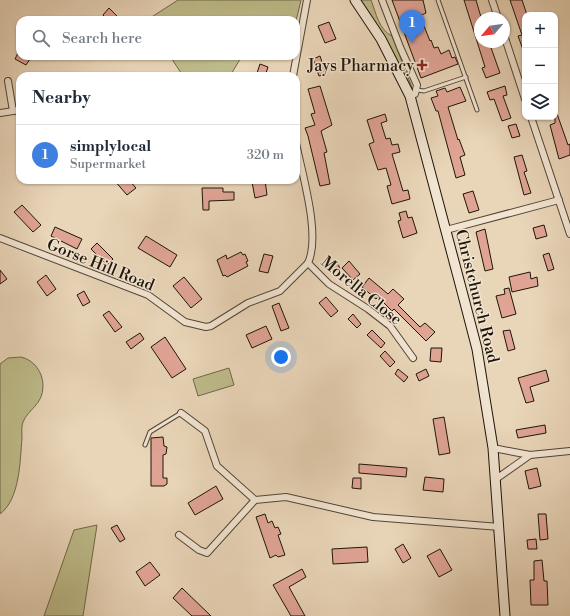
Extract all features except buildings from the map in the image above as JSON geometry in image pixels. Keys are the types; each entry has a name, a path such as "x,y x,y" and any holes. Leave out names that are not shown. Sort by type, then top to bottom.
{"main road":[{"name":"Christchurch Road","path":"355,0 381,39 401,76 413,93 476,349 493,448 500,527 505,616"}],"street":[{"path":"300,38 307,0"},
{"path":"382,0 415,81 413,93"},
{"path":"492,0 496,12"},
{"path":"508,48 522,90"},
{"path":"294,72 296,60"},
{"path":"0,113 13,110 8,82"},
{"path":"532,120 569,230"},
{"path":"300,173 312,231 312,252 308,263"},
{"path":"446,230 558,200"},
{"name":"Gorse Hill Road","path":"0,238 148,295 185,322 206,327 216,324 248,303 280,291 308,263"},
{"name":"Morella Close","path":"308,263 329,284 384,322 399,338 413,358"},
{"path":"181,413 205,430 217,466 256,500"},
{"path":"493,448 530,455 570,451"},
{"path":"496,479 530,455"},
{"path":"179,535 199,550 207,553 256,500 286,497 373,517 500,527"}],"lane":[{"path":"438,0 477,110"},
{"path":"413,93 424,91 466,77"},
{"path":"144,445 150,432 181,413"}],"shaded area":[{"path":"178,0 301,0 297,16 153,16"},
{"path":"361,0 371,0 376,16 381,25 384,30 392,36 413,90 411,89 394,54"},
{"path":"173,60 240,60 232,72 180,72"},
{"path":"21,357 30,361 37,367 43,381 43,386 41,398 23,422 18,479 12,499 0,514 0,364 8,358"},
{"path":"229,368 234,385 198,396 193,379"},
{"path":"97,525 83,616 44,616 74,530"}],"place":[{"name":"simplylocal","path":"412,43"},
{"name":"Jays Pharmacy","path":"422,65"}]}
